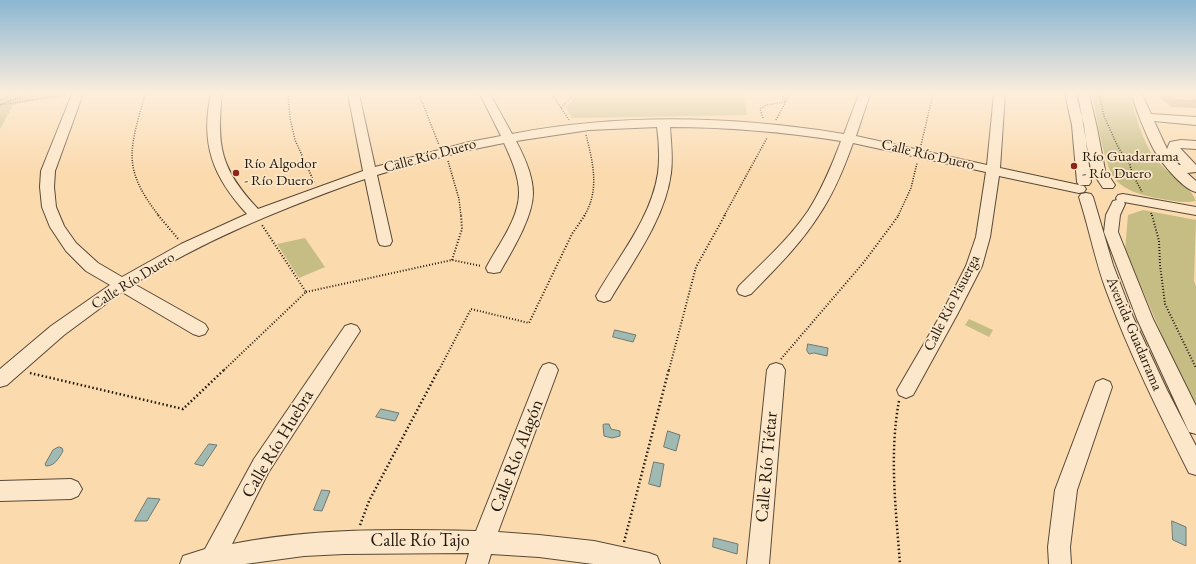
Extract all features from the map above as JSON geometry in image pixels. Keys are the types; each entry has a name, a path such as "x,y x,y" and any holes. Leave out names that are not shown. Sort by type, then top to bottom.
{"street":[{"path":"64,120 48,171 47,187 49,207 57,227 71,247 92,267 199,329"},
{"path":"215,120 214,143 224,175 234,191 256,215"},
{"path":"359,120 385,242"},
{"path":"494,268 525,204 526,186 522,166 498,120"},
{"path":"745,290 793,239 813,214 829,186 855,120"},
{"name":"Calle Río Pisuerga","path":"906,390 950,313 974,266 983,237 993,170 998,120"},
{"name":"Avenida Guadarrama","path":"1077,120 1100,197 1105,265 1124,315 1163,404 1196,466"},
{"path":"1089,120 1098,170 1108,185"},
{"path":"1149,120 1158,146 1175,169 1194,178"},
{"name":"Calle Río Duero","path":"0,380 66,324 123,285 151,267 187,248 256,215 318,190 370,172 442,151 507,138 579,127 663,123 769,127 848,137 919,152 1100,197"},
{"path":"604,296 649,219 658,198 663,181 665,166 666,147 663,123"},
{"path":"1194,178 1173,149 1174,145 1196,144"},
{"path":"1095,182 1108,185 1118,191 1100,197 1095,182"},
{"path":"1100,197 1148,203 1196,212"},
{"name":"Avenida Guadarrama","path":"1100,197 1113,215 1111,232 1145,319 1196,426"},
{"name":"Calle Río Huebra","path":"205,563 221,546 262,466 293,416 351,331"},
{"name":"Calle Río Alagón","path":"477,564 483,541 550,370"},
{"name":"Calle Río Tiétar","path":"758,564 776,370"},
{"path":"1060,564 1059,547 1066,490 1103,387"},
{"path":"0,491 71,489"},
{"name":"Calle Río Tajo","path":"205,563 262,550 354,542 483,541 518,543 620,557 649,564"}],"path":[{"path":"140,120 131,156 133,168 141,189 153,209 187,248"},
{"path":"291,120 295,140 318,190"},
{"path":"354,542 369,502 471,309 529,323 572,234 586,213 594,193 593,161 579,127 573,120"},
{"path":"766,120 769,127"},
{"path":"620,557 696,267 774,120"},
{"path":"776,370 782,358 864,262 900,213 912,188 927,120"},
{"path":"1106,120 1118,147 1130,165 1132,173 1148,203 1159,241 1160,265 1165,304 1196,368"},
{"path":"256,215 306,292"},
{"path":"452,260 462,230"},
{"path":"13,369 183,409 306,292 452,260 494,268"},
{"path":"900,564 896,509 894,427 899,400 906,390"}],"shaded area":[{"path":"0,120 5,120 0,129"},
{"path":"1097,120 1138,120 1147,144 1156,159 1188,189 1196,201 1186,202 1156,198 1134,192 1124,187 1115,179 1111,172"},
{"path":"1143,210 1196,220 1194,281 1196,286 1196,408 1186,390 1125,250 1128,215"},
{"path":"305,238 325,267 299,278 277,244"},
{"path":"969,319 993,330 989,337 965,325"}],"water":[{"path":"615,330 636,335 633,342 613,337"},
{"path":"808,344 828,348 827,356 814,353 809,354 807,351"},
{"path":"381,409 399,413 395,421 376,417"},
{"path":"609,424 611,429 620,431 620,436 612,438 604,436 603,425"},
{"path":"668,431 680,435 676,451 664,447"},
{"path":"209,444 217,445 203,466 195,464"},
{"path":"59,447 62,448 63,451 58,459 52,465 46,466 45,464 53,450"},
{"path":"654,462 664,464 660,487 649,484"},
{"path":"322,490 330,491 322,511 314,510"},
{"path":"148,498 160,499 147,521 135,521"},
{"path":"1172,521 1186,527 1186,546 1173,540"},
{"path":"714,538 738,544 737,554 713,547"}],"place":[{"name":"Río Guadarrama - Río Duero","path":"1074,166"},
{"name":"Río Algodor - Río Duero","path":"236,173"}]}
